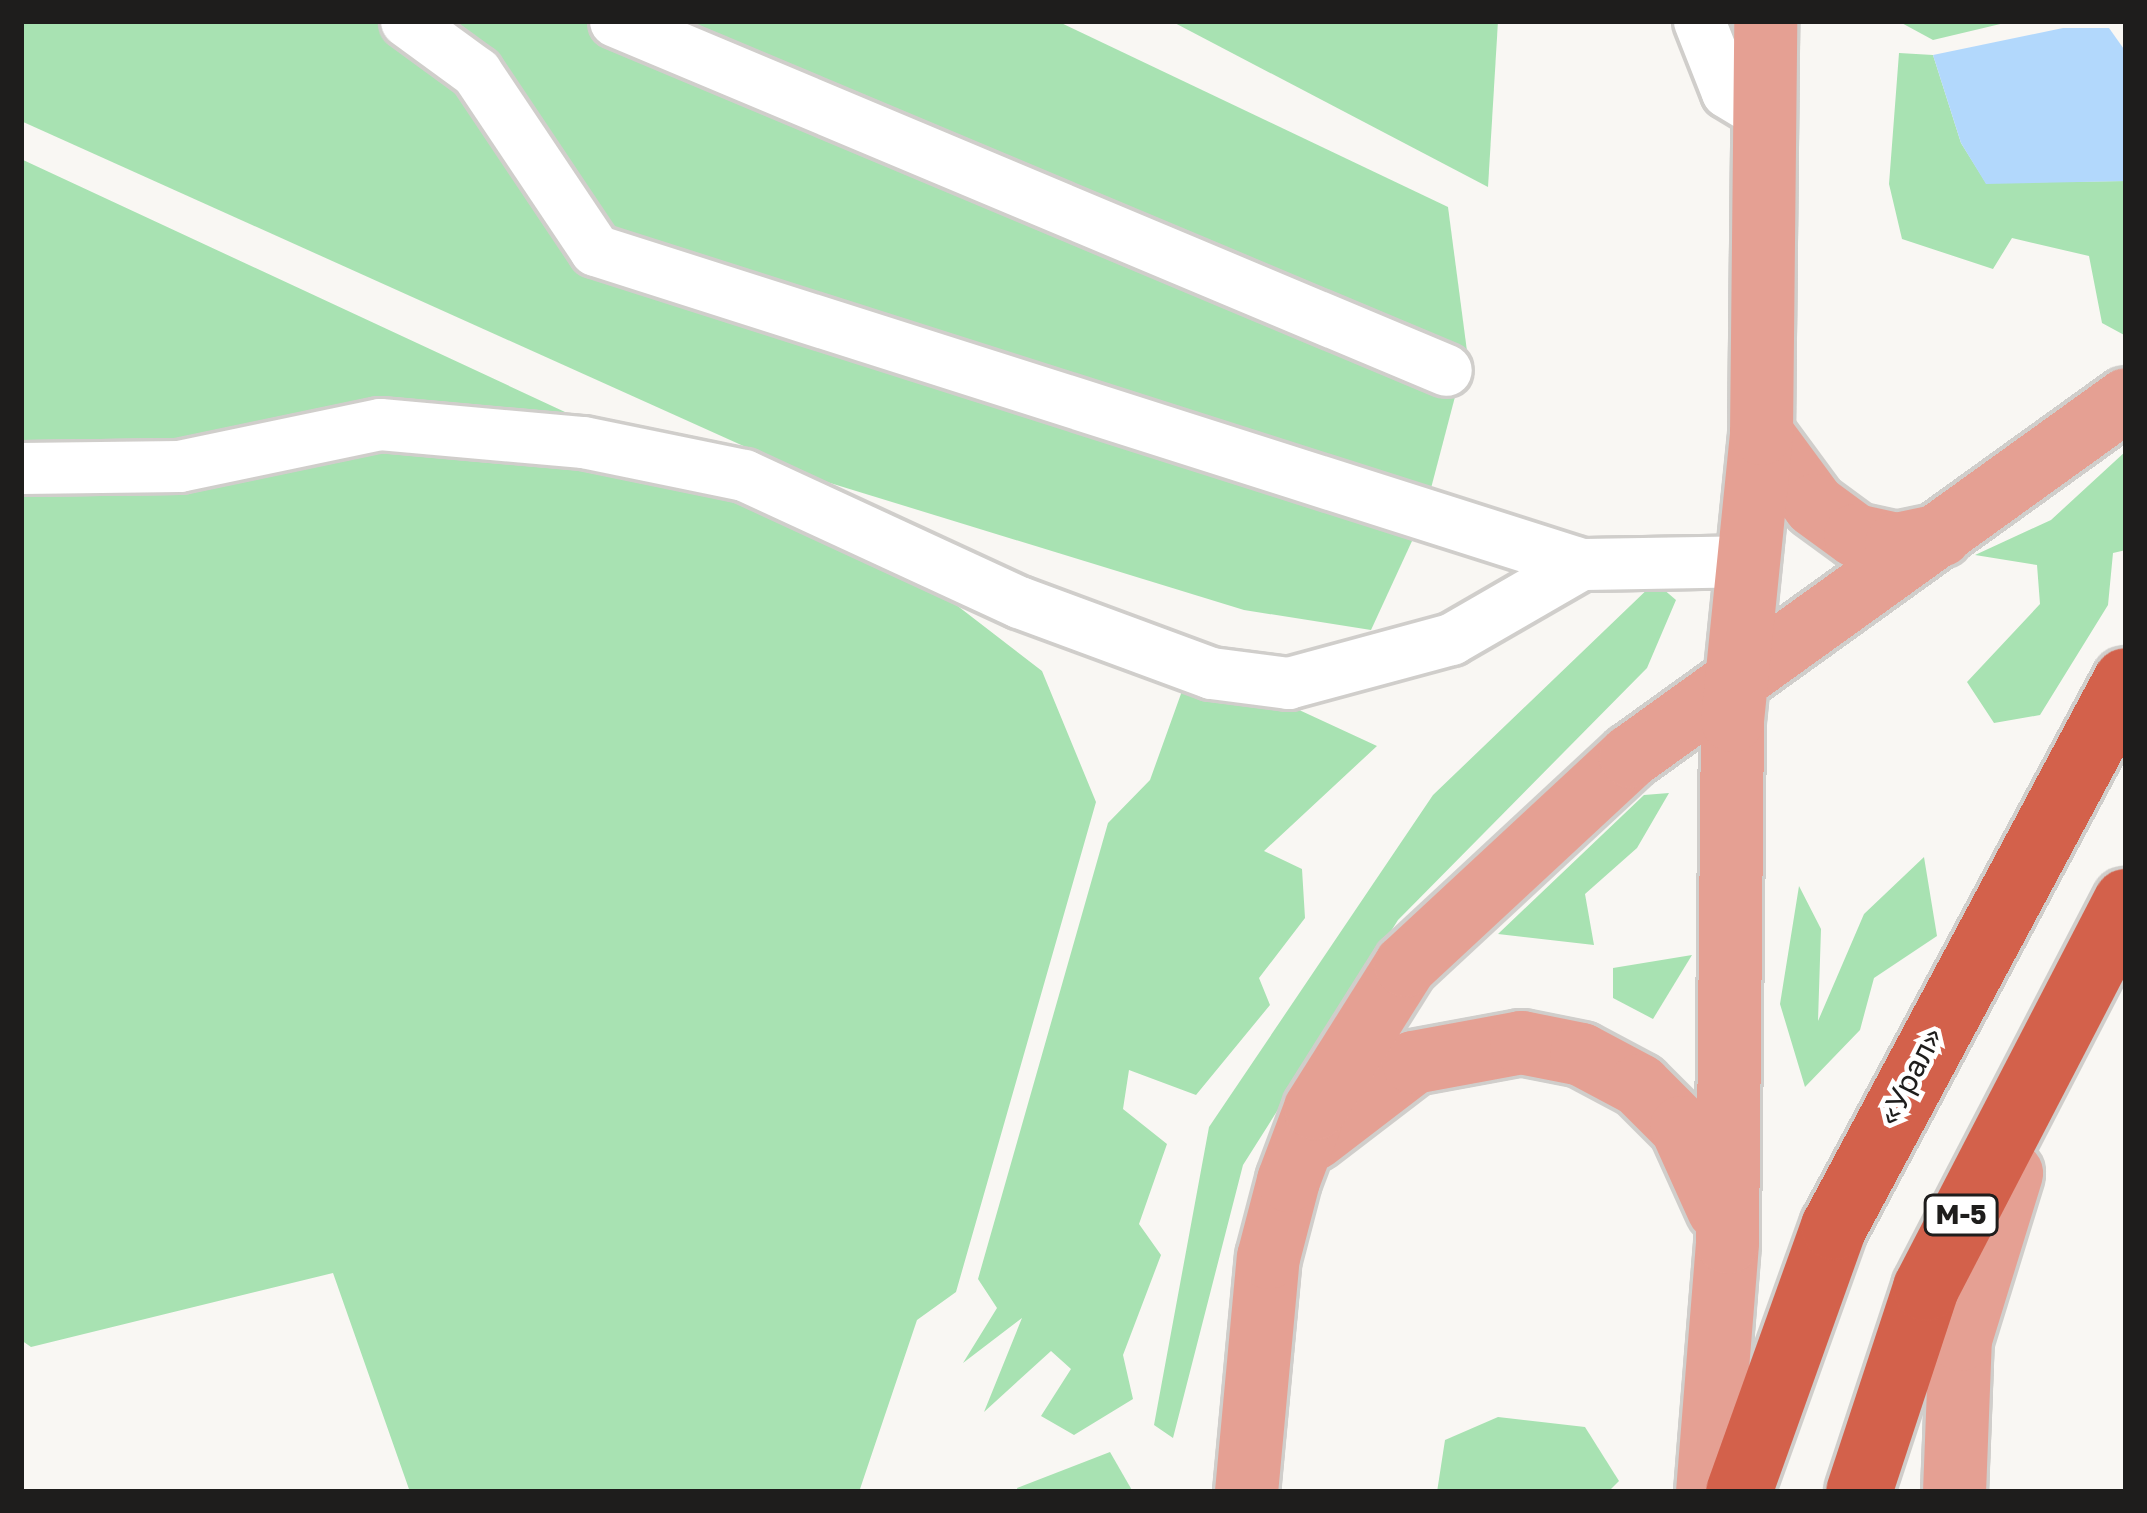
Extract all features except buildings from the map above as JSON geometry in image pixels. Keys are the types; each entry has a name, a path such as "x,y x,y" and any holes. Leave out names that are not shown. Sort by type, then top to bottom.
{"highway":[{"name":"«Урал»","path":"1739,1492 1834,1227 2126,682"},
{"name":"М-5","path":"1859,1492 1926,1288 2111,927"}],"main road":[{"path":"1707,1492 1727,1242 1736,680 1761,433 1765,21"},
{"path":"1246,1492 1268,1257 1288,1180 1315,1108 1405,965 1557,816 1736,680 2126,399"},
{"path":"1761,433 1814,505 1855,535 1896,544 1940,535"},
{"path":"1954,1492 1960,1339 1990,1221 2065,1054 2111,927"},
{"path":"1288,1180 1357,1096 1413,1063 1521,1042 1581,1054 1639,1085 1700,1161 1727,1242"}],"lane":[{"path":"406,21 476,72 595,250 1581,565 1748,561"},
{"path":"615,21 1445,370"},
{"path":"1699,21 1727,92 1766,115"},
{"path":"21,468 179,466 380,424 583,442 744,475 1019,602 1211,673 1288,683 1451,639 1581,565"}],"green space":[{"path":"21,21 1057,21 1448,207 1467,351 1424,515 1371,630 1244,610 817,479 21,121"},
{"path":"1171,21 1498,21 1488,187"},
{"path":"1898,21 2013,21 1933,40"},
{"path":"1899,53 1933,55 1961,143 1986,183 2126,181 2126,336 2102,323 2089,256 2012,238 1993,269 1902,239 1889,184"},
{"path":"21,159 920,577 1042,671 1096,802 956,1292 917,1320 859,1492 410,1492 333,1273 31,1347 21,1340"},
{"path":"2126,451 2126,550 2113,553 2108,605 2040,715 1994,723 1967,682 2040,604 2037,565 1975,555 2051,520"},
{"path":"1655,582 1676,600 1647,668 1398,920 1243,1165 1173,1438 1154,1425 1209,1127 1433,795"},
{"path":"1245,685 1377,746 1264,851 1302,869 1305,918 1259,978 1270,1005 1196,1095 1129,1070 1123,1109 1167,1144 1139,1224 1161,1255 1123,1355 1133,1399 1074,1435 1041,1416 1071,1369 1051,1351 984,1412 1022,1318 963,1363 997,1308 978,1279 1108,823 1150,780 1182,691"},
{"path":"1669,793 1637,848 1585,894 1594,945 1498,934 1644,795"},
{"path":"1924,857 1937,936 1874,978 1860,1030 1805,1087 1780,1004 1799,886 1821,929 1818,1021 1864,914"},
{"path":"1692,955 1653,1019 1613,998 1613,968"},
{"path":"1498,1417 1585,1427 1619,1481 1608,1492 1437,1492 1445,1440"},
{"path":"1110,1452 1133,1492 1018,1492 1017,1488"}],"water":[{"path":"2063,28 2109,28 2126,52 2126,181 1986,184 1961,143 1933,55"}]}
